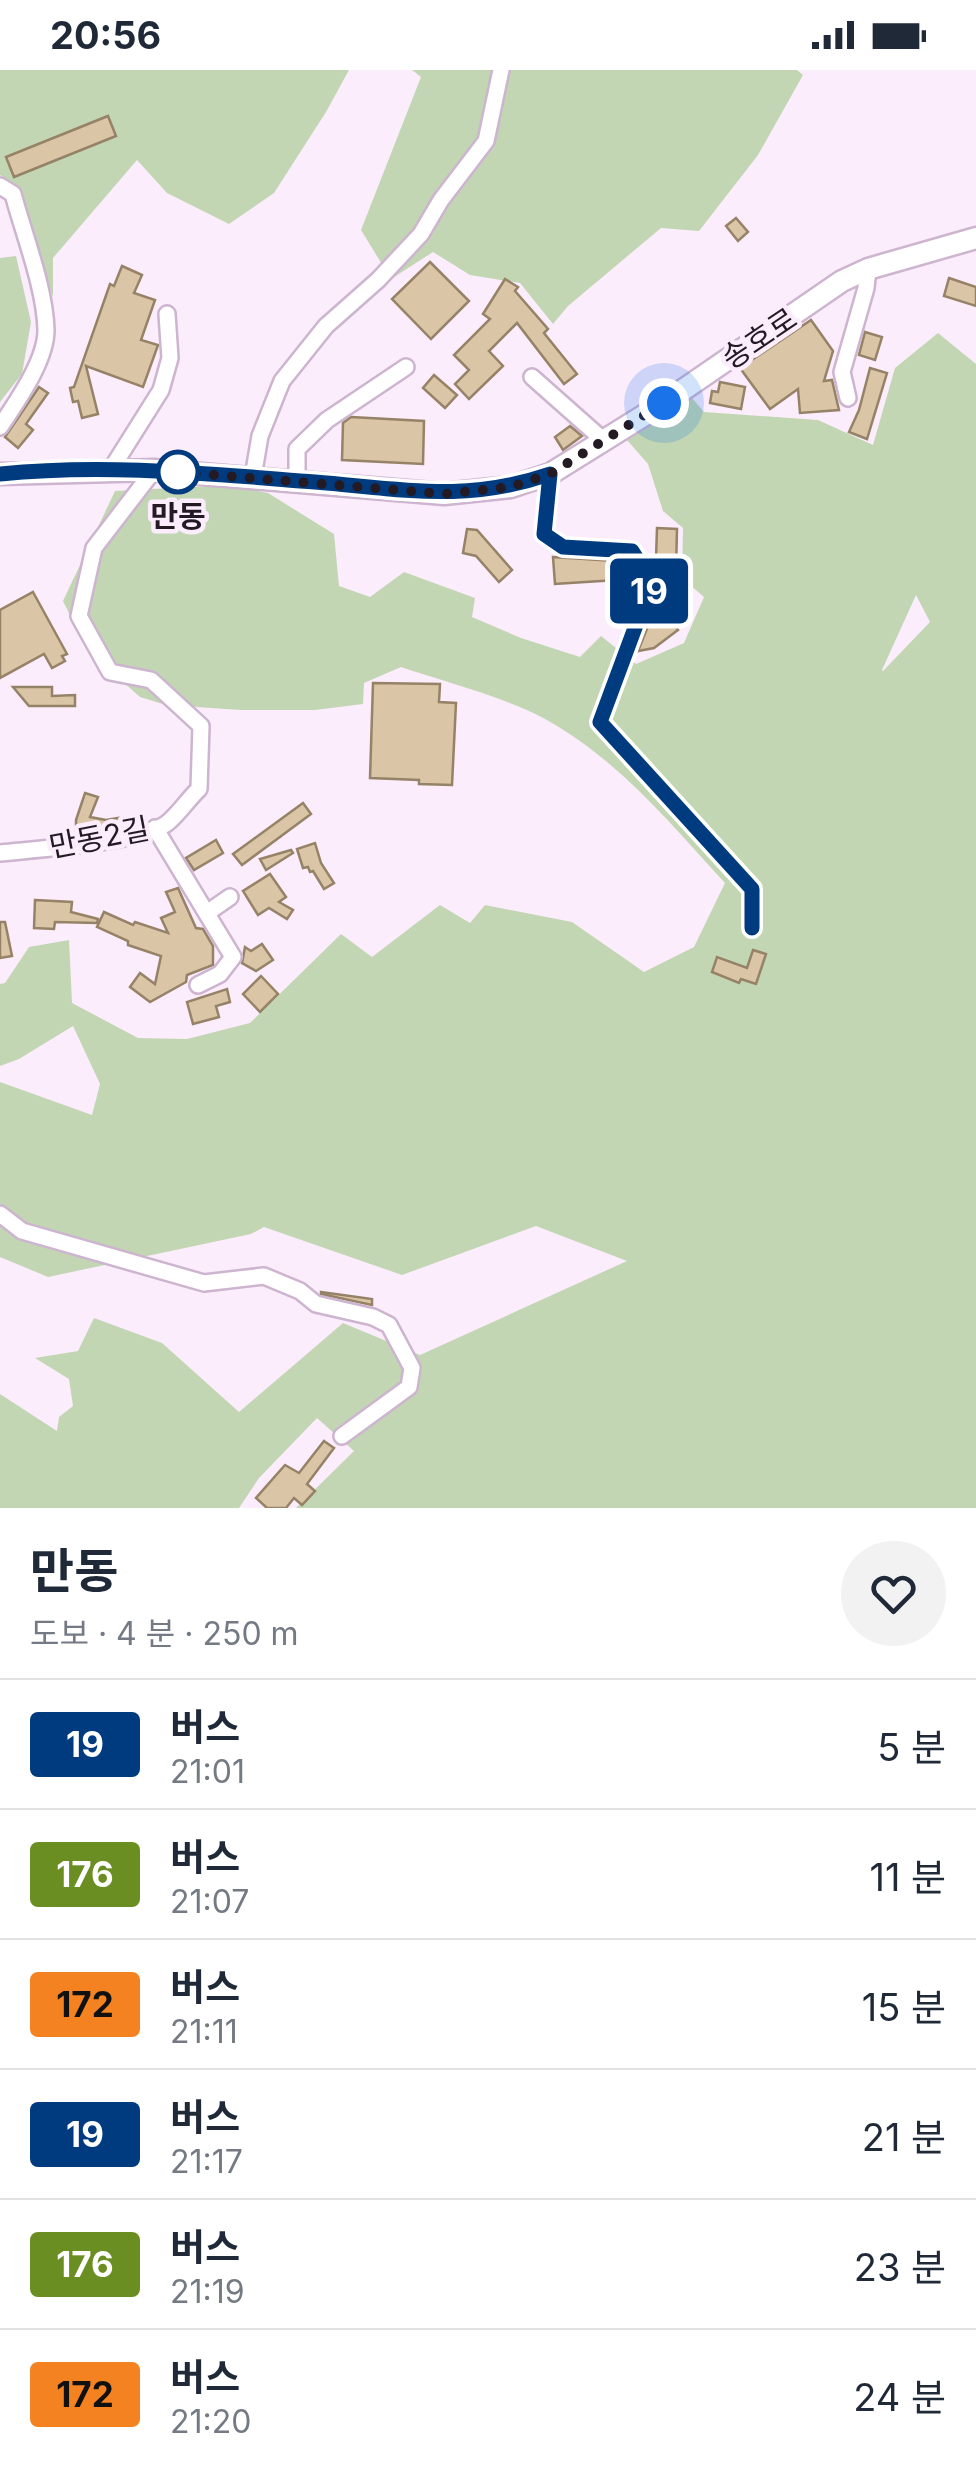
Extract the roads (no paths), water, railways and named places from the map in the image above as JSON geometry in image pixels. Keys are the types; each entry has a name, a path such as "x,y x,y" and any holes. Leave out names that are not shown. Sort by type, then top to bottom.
{"main road":[{"name":"송호로","path":"0,474 154,470 444,494 511,487 550,474 664,403 842,281 976,238"}],"street":[{"path":"253,477 260,436 282,381 326,326 378,280 421,234 440,200 486,140 501,70"},
{"path":"0,186 12,194 46,332 31,378 0,427"},
{"path":"848,398 842,372 868,270"},
{"path":"110,471 161,390 170,358 167,314"},
{"path":"297,481 296,448 327,420 406,367"},
{"path":"532,377 602,439"},
{"name":"만동2길","path":"0,853 106,841 154,828 166,824 198,788 202,726 150,680 110,672 79,616 94,548 154,470"},
{"path":"550,474 544,534 563,547 632,551 652,582 600,722 752,889 752,928"},
{"path":"154,828 233,958 220,974 198,986"},
{"path":"207,913 230,897"},
{"path":"0,1214 22,1231 204,1283 264,1276 300,1291 316,1304 373,1317 388,1325 412,1368 409,1387 342,1436"}],"place":[{"name":"만동","path":"178,472"}]}
